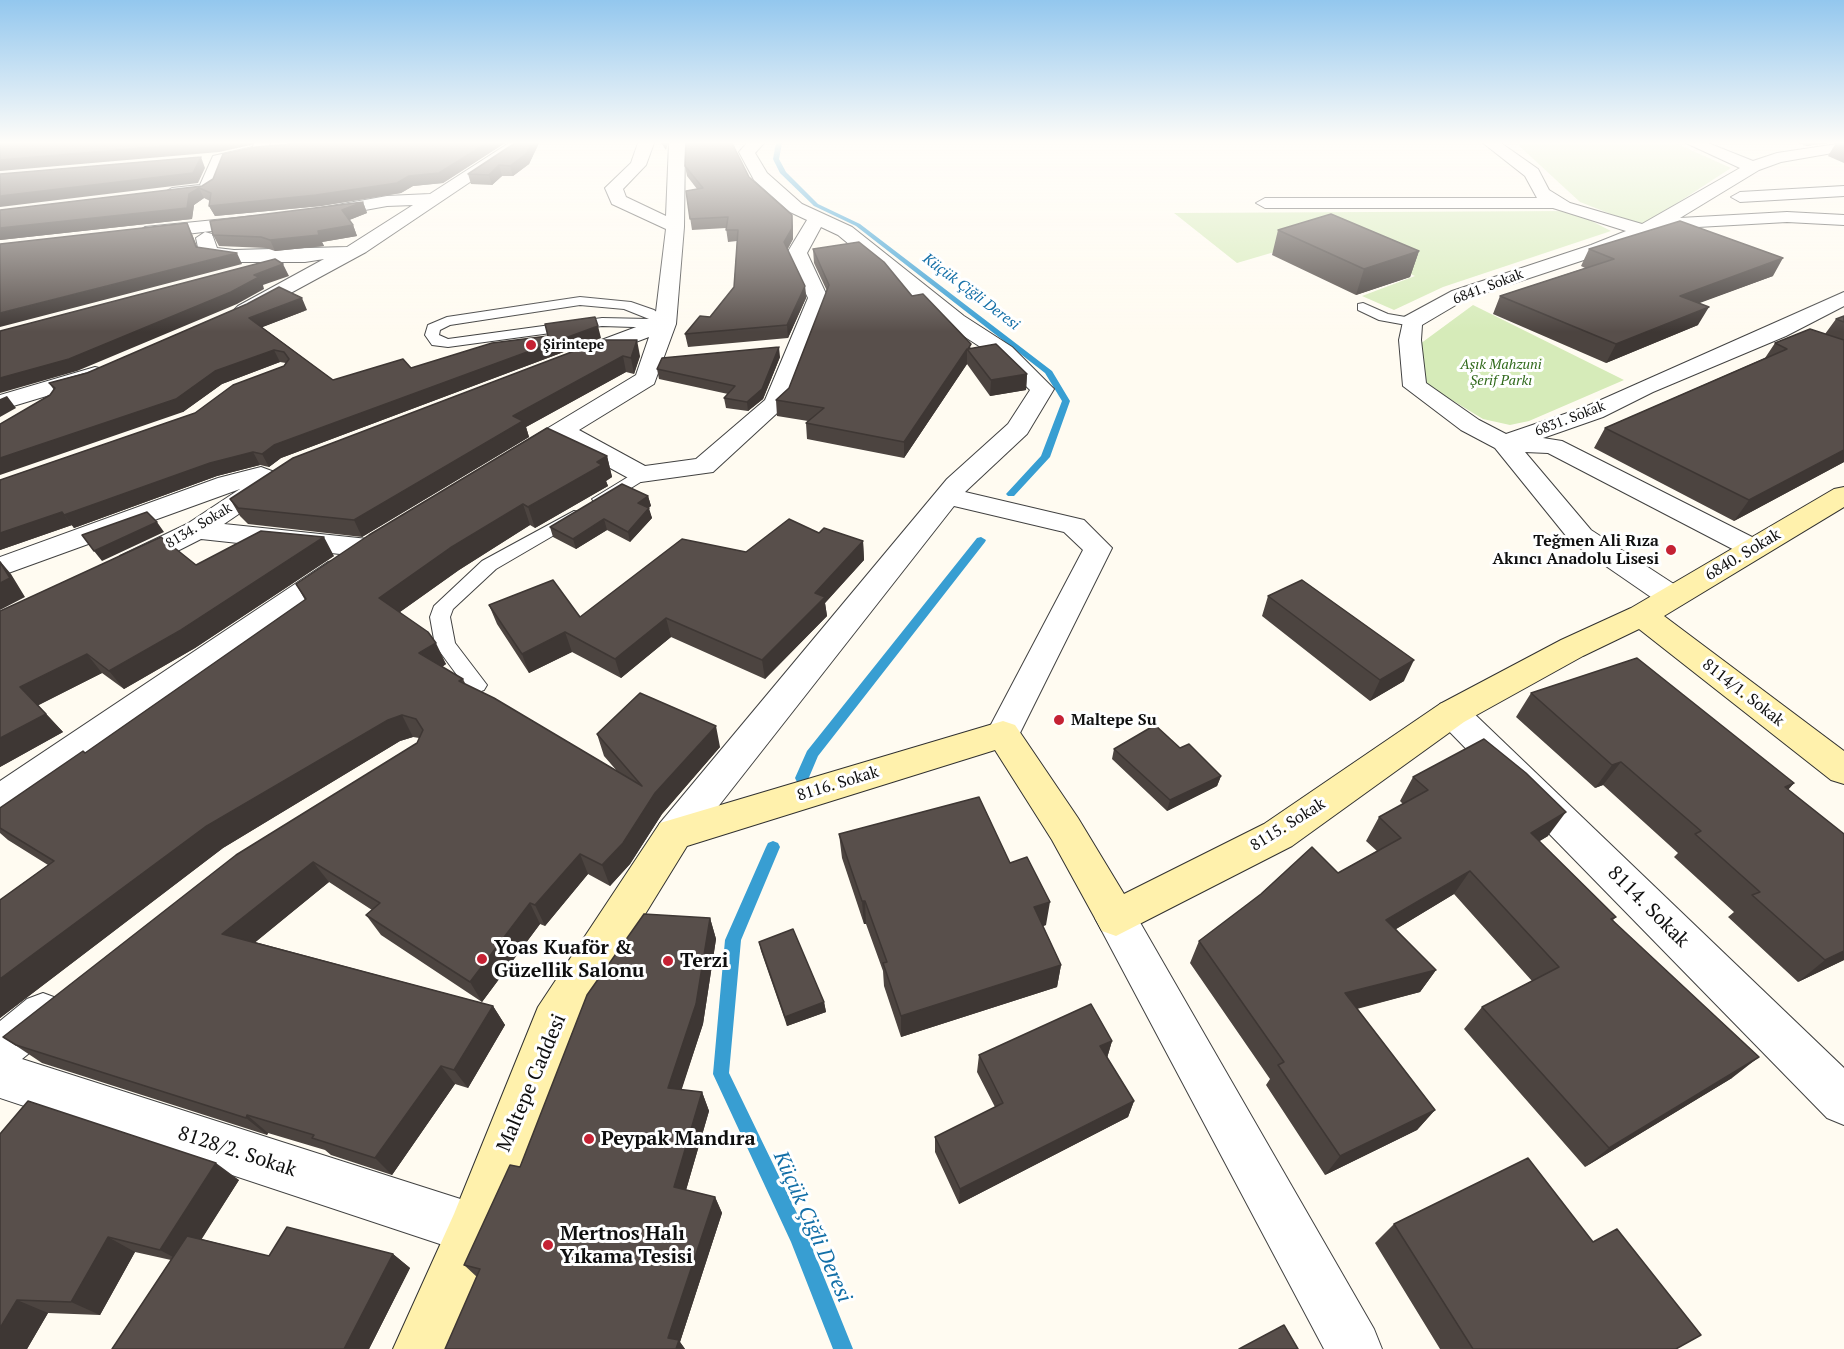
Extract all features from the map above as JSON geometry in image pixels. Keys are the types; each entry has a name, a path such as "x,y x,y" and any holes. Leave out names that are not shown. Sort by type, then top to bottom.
{"street":[{"path":"205,206 202,227 209,252 234,256 305,256 359,249"},
{"path":"300,215 356,206"},
{"path":"224,319 359,249 424,206"},
{"path":"631,206 675,227"},
{"path":"500,468 646,379 664,358 676,206"},
{"path":"674,834 956,486 1018,429 1042,389 1004,352 956,321 845,231 794,206"},
{"path":"1568,206 1650,227 1787,217 1844,220"},
{"name":"6841. Sokak","path":"1412,322 1460,296 1598,249 1650,227 1690,206"},
{"path":"131,234 278,218"},
{"path":"561,431 640,474 704,466 776,404 788,347 819,298 797,253 817,218"},
{"path":"226,277 305,256"},
{"name":"6831. Sokak","path":"1504,443 1594,412 1645,387 1789,335 1844,298"},
{"path":"1412,322 1410,340 1415,386 1470,425 1504,443 1581,536 1657,606"},
{"path":"555,366 665,324"},
{"path":"5,414 118,364"},
{"path":"1504,443 1553,446 1754,549"},
{"name":"8134. Sokak","path":"0,567 227,484 291,466 197,530 109,573"},
{"name":"6840. Sokak","path":"1657,606 1844,495"},
{"path":"948,496 1074,526 1098,548 1003,734 1065,829 1116,918 1354,1349"},
{"path":"0,800 379,542 197,530"},
{"name":"8115. Sokak","path":"1116,918 1278,835 1452,713 1572,648 1657,606"},
{"name":"8114/1. Sokak","path":"1657,606 1844,770"},
{"name":"8114. Sokak","path":"1452,713 1844,1101"},
{"name":"8116. Sokak","path":"674,834 1003,734"},
{"name":"Maltepe Caddesi","path":"421,1349 473,1229 554,1022 674,834"},
{"path":"0,1048 71,991"},
{"name":"8128/2. Sokak","path":"0,1075 473,1229"}],"lane":[{"path":"580,301 626,305 650,313 665,324 602,322 448,343 437,342 432,335 434,328 447,321 580,301"},
{"path":"1363,307 1384,317 1412,322"},
{"path":"476,685 445,645 440,617 444,606 489,565 640,474"}],"green space":[{"path":"1590,206 1673,206 1642,226"},
{"path":"1572,211 1611,231 1443,287 1394,310 1362,296 1415,276 1325,237 1237,263 1174,213"},
{"name":"Aşık Mahzuni Şerif Parkı","path":"1473,305 1624,380 1529,421 1510,425 1483,419 1427,385 1420,344"}],"building":[{"path":"34,206 187,206 187,208 0,228 0,210"},
{"path":"331,206 353,206 342,210 353,225 318,231 319,235 270,240 261,237 213,235 210,221"},
{"path":"688,206 782,206 792,215 792,228 784,242 805,286 787,325 685,334 700,316 710,317 734,287 738,230 726,230 728,217 690,219"},
{"path":"1331,214 1419,251 1364,269 1278,230"},
{"path":"1680,221 1783,258 1680,296 1709,307 1616,344 1500,296 1614,259 1589,249"},
{"path":"187,223 196,247 237,253 0,313 0,244"},
{"path":"859,242 884,262 912,296 923,294 971,344 968,349 996,344 1027,374 991,380 967,349 904,442 806,423 824,408 776,400 789,388 829,285 813,249"},
{"path":"275,259 283,264 254,275 259,277 231,292 69,359 0,378 0,331"},
{"path":"279,287 302,298 249,318 333,380 403,359 411,368 492,343 548,336 545,324 595,317 598,326 274,445 262,454 253,452 210,463 64,515 62,512 0,533 0,480 195,413 233,385 284,366 289,359 284,352 274,350 215,371 176,399 0,458 0,424 50,395 55,388 49,383 87,373 247,304"},
{"path":"1844,316 1844,322 1836,319"},
{"path":"1810,329 1844,340 1844,450 1749,500 1605,428 1787,349 1775,343"},
{"path":"603,340 637,340 631,358 623,356 513,416 523,421 354,520 238,508 230,499 293,458"},
{"path":"779,347 762,389 747,402 724,398 735,386 657,369 662,358"},
{"path":"547,428 607,456 597,462 602,465 528,507 523,504 450,548 379,598 428,632 436,643 419,653 463,679 459,681 494,698 642,786 597,734 640,693 716,726 655,793 623,843 602,865 580,854 535,905 530,903 470,982 366,915 380,903 313,862 222,934 493,1006 454,1070 441,1066 375,1158 312,1138 314,1135 247,1115 246,1118 16,1045 3,1037 236,855 417,743 423,730 416,719 402,715 388,720 205,827 0,979 0,900 54,861 0,828 0,808 83,751 85,753 306,599 296,584 369,535"},
{"path":"622,484 648,496 638,503 649,508 628,532 604,519 573,539 550,527"},
{"path":"147,512 157,522 94,551 82,535"},
{"path":"789,519 819,533 824,528 863,541 815,593 825,597 762,660 666,618 615,659 565,632 522,654 489,605 553,580 580,617 682,539 746,552"},
{"path":"261,531 324,537 181,630 109,671 87,654 20,687 46,714 0,738 0,611 161,537 196,565"},
{"path":"0,562 10,578 0,583"},
{"path":"1302,580 1414,660 1380,680 1268,596"},
{"path":"1637,658 1794,783 1785,787 1844,834 1844,951 1825,960 1752,895 1760,892 1695,834 1701,831 1621,762 1612,765 1531,693"},
{"path":"1155,725 1180,748 1189,744 1221,776 1170,800 1114,749"},
{"path":"1484,739 1526,773 1566,812 1531,833 1616,917 1611,919 1759,1057 1609,1148 1482,1007 1559,967 1470,871 1386,920 1436,970 1345,993 1435,1110 1340,1156 1278,1065 1284,1062 1199,941 1261,894 1312,847 1338,873 1401,838 1379,817 1428,790 1413,777"},
{"path":"979,797 1010,863 1027,857 1050,902 1034,907 1061,965 901,1016 883,963 887,962 865,901 862,901 839,834"},
{"path":"644,914 710,918 696,1004 668,1088 702,1092 674,1187 715,1197 668,1338 679,1340 676,1349 445,1349 480,1269 464,1265 510,1165 520,1167 587,995"},
{"path":"793,929 824,1002 785,1017 759,942"},
{"path":"1091,1004 1112,1041 1100,1046 1134,1101 960,1189 935,1137 1003,1103 979,1055"},
{"path":"28,1101 216,1163 160,1250 108,1237 71,1302 17,1300 0,1328 0,1134"},
{"path":"1528,1158 1593,1242 1617,1229 1701,1335 1676,1349 1473,1349 1394,1224"},
{"path":"287,1227 393,1254 344,1349 112,1349 187,1236 269,1256"},
{"path":"1284,1325 1298,1349 1239,1349"}],"waterway":[{"name":"Küçük Çiğli Deresi","path":"818,206 858,225 1048,371 1066,401 1045,457 1011,494"},
{"name":"Küçük Çiğli Deresi","path":"802,778 812,754 981,540"},
{"name":"Küçük Çiğli Deresi","path":"773,847 733,940 721,1074 798,1237 843,1349"}],"place":[{"name":"Şirintepe","path":"531,345"},
{"name":"Teğmen Ali Rıza Akıncı Anadolu Lisesi","path":"1671,550"},
{"name":"Maltepe Su","path":"1059,720"},
{"name":"Yoas Kuaför & Güzellik Salonu","path":"482,959"},
{"name":"Terzi","path":"668,961"},
{"name":"Peypak Mandıra","path":"589,1139"},
{"name":"Mertnos Halı Yıkama Tesisi","path":"548,1245"}]}
